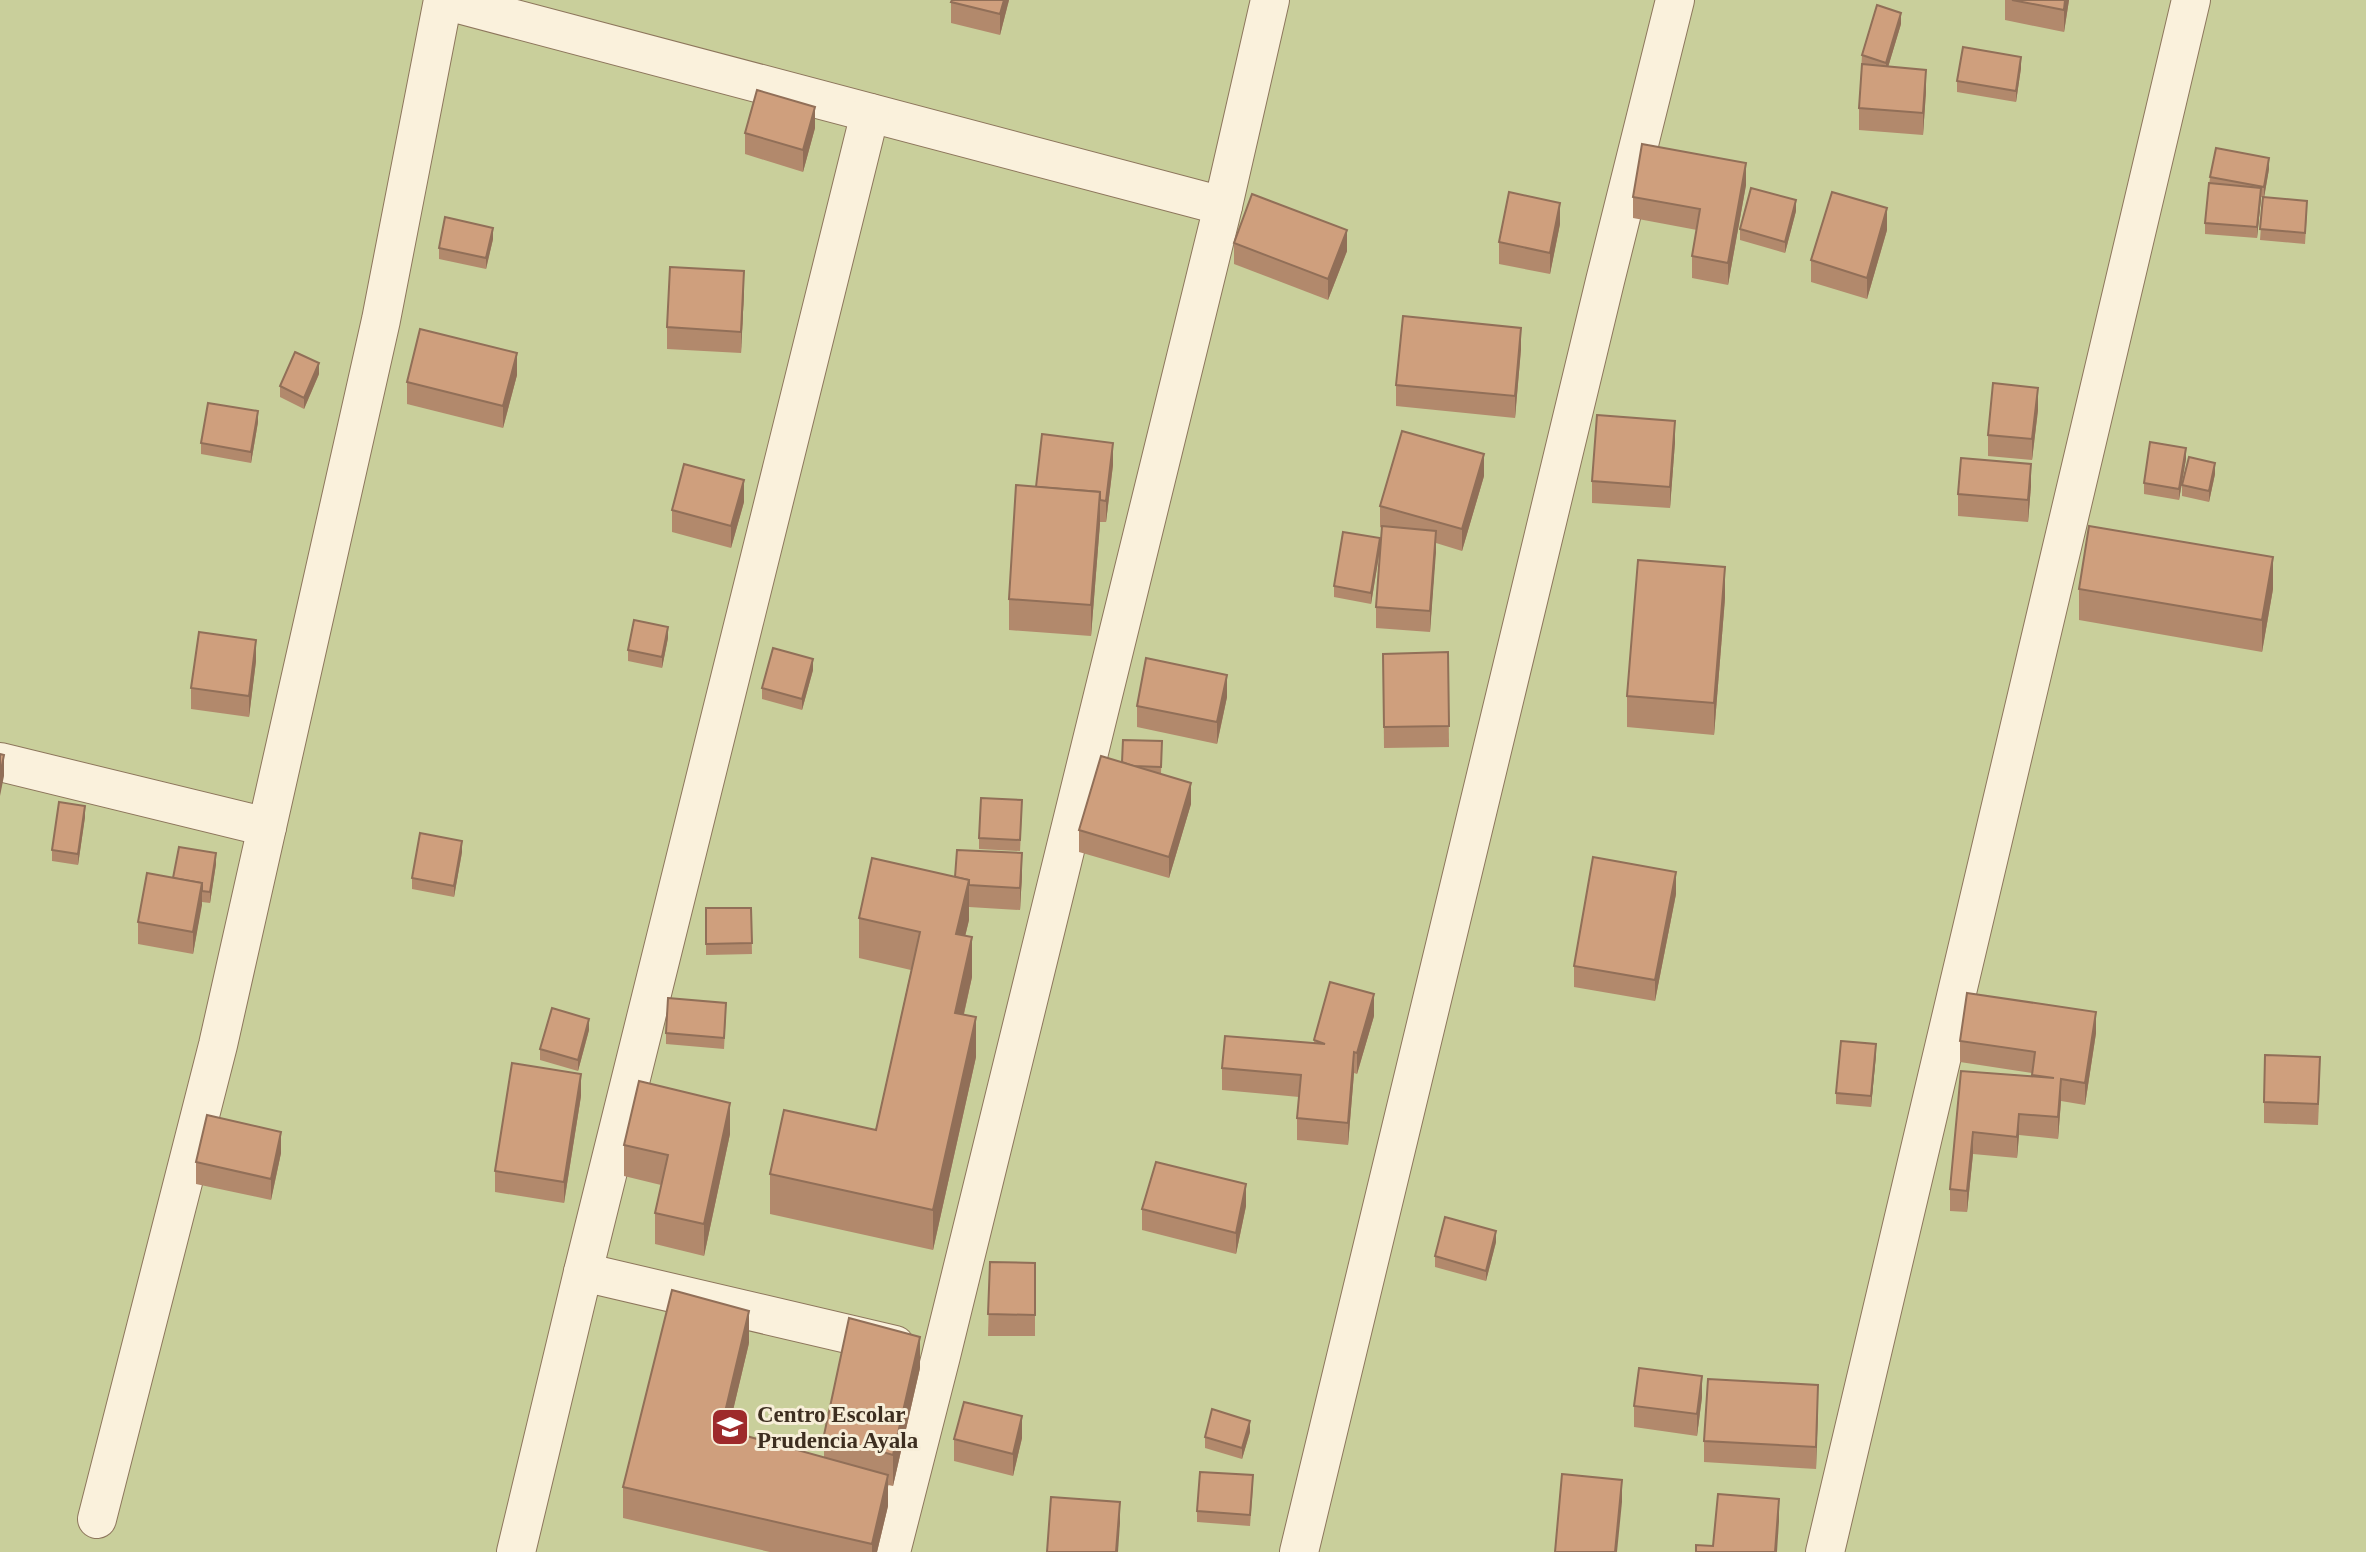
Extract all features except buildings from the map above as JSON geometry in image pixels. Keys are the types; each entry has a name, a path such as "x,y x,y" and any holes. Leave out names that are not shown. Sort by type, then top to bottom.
{"street":[{"path":"97,1519 218,1045 381,320 443,0 1223,206"},
{"path":"891,1552 942,1356 1223,206 1270,0"},
{"path":"1298,1552 1675,0"},
{"path":"1825,1552 2191,0"},
{"path":"516,1552 870,113"},
{"path":"0,762 267,827"},
{"path":"583,1272 942,1356"}],"green space":[{"path":"0,0 2366,0 2366,1552 0,1552"}],"place":[{"name":"Centro Escolar Prudencia Ayala","path":"730,1427"}]}
